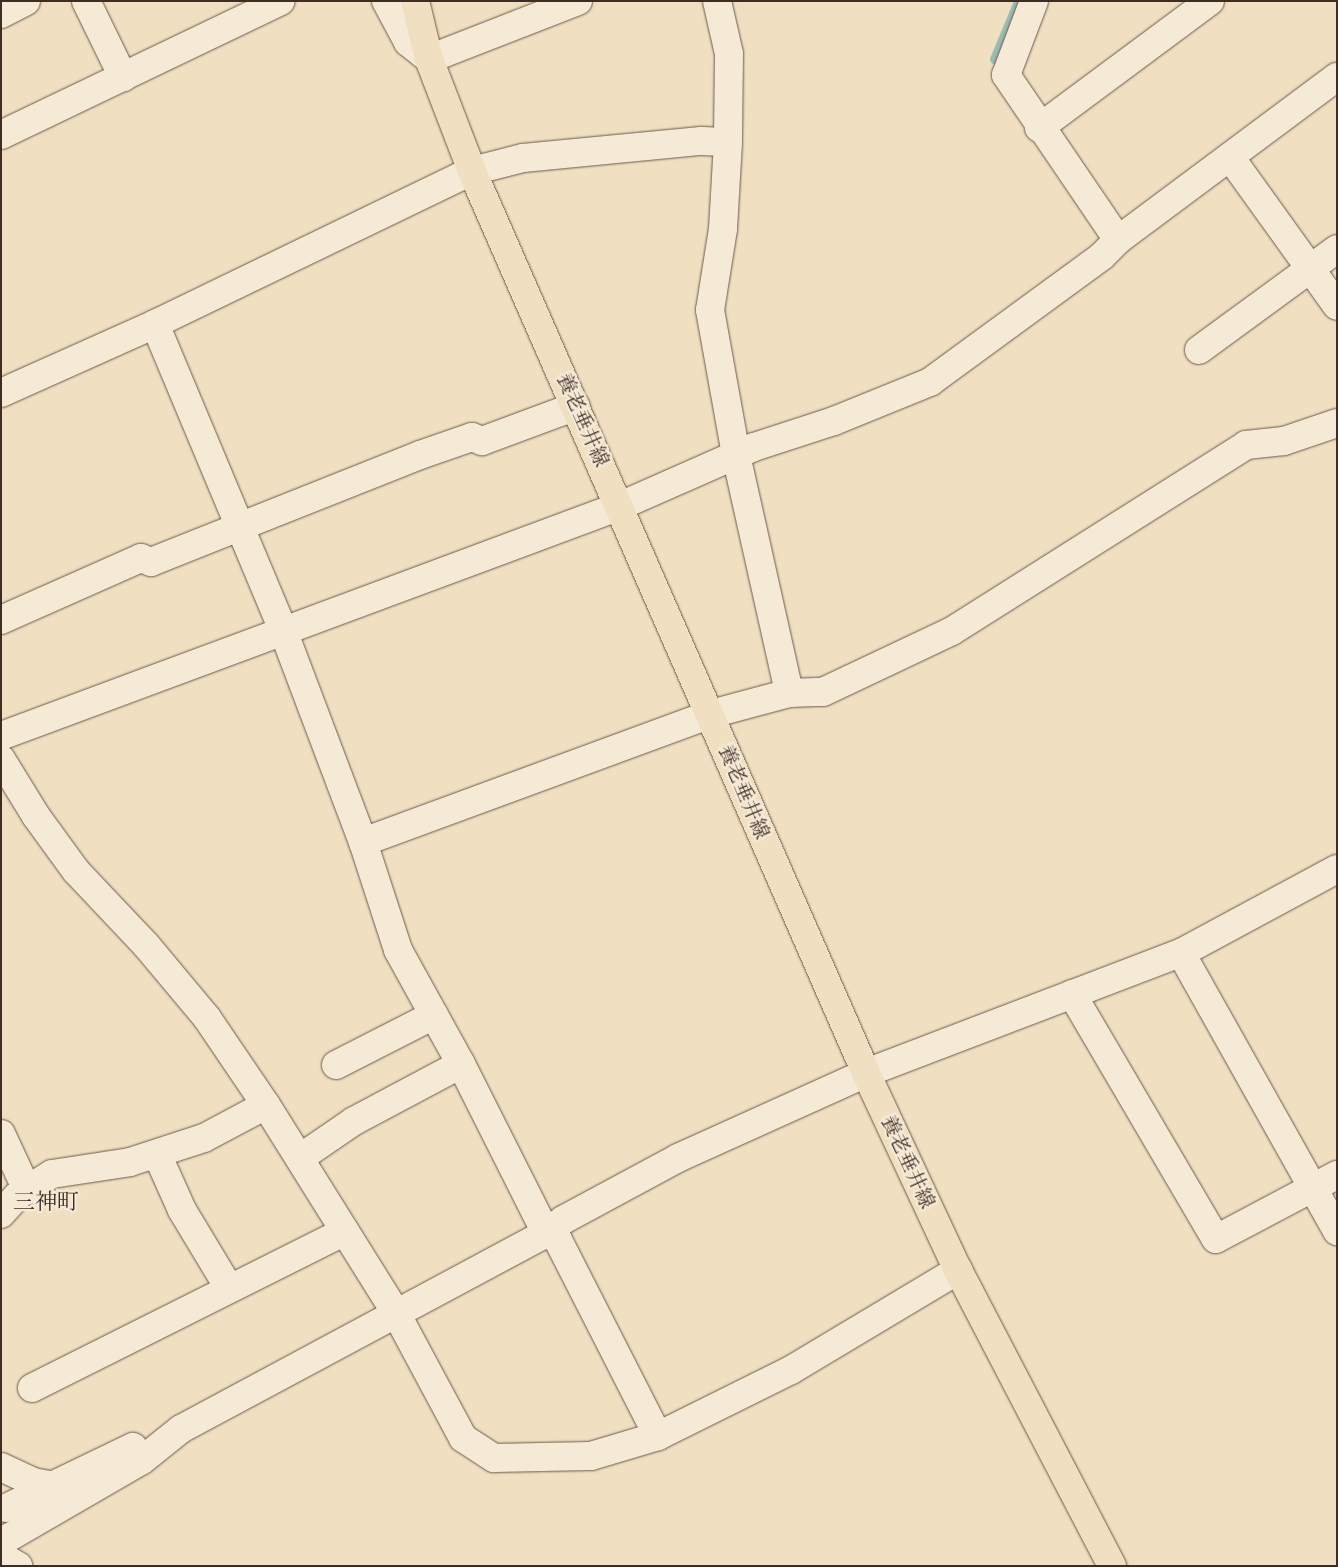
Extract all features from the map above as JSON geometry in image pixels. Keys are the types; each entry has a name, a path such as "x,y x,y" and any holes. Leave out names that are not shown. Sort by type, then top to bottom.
{"main road":[{"name":"養老垂井線","path":"415,1 429,59 472,171 711,714 866,1073 958,1270 1112,1566"}],"street":[{"path":"1,14 26,1"},
{"path":"86,1 123,77"},
{"path":"1,135 281,1"},
{"path":"386,1 408,42 429,59 578,1"},
{"path":"717,1 729,54 728,142 723,229 710,310 736,455 790,693"},
{"path":"1034,1 1006,75 1039,128 1118,240"},
{"path":"1039,128 1210,1"},
{"path":"1,736 284,633 620,506 736,455 834,421 930,382 1102,256 1118,240 1337,77"},
{"path":"1,393 155,324 472,171 523,158 701,141 728,142"},
{"path":"1230,157 1337,306"},
{"path":"1199,350 1337,249"},
{"path":"155,324 284,633 363,842 398,950 461,1064 546,1234 558,1240 658,1436"},
{"path":"1,620 141,558 151,562 238,525 472,437 482,442 576,406"},
{"path":"363,842 711,714 790,693 823,692 952,631 1246,445 1284,440 1337,423"},
{"path":"1,760 36,816 76,871 146,944 207,1018 300,1158 396,1313 463,1438 494,1458 591,1456 658,1436 791,1370 958,1270"},
{"path":"1,1542 141,1461 181,1428 546,1234 563,1220 678,1158 866,1073 1181,953 1337,869"},
{"path":"1181,953 1337,1231"},
{"path":"1072,994 1216,1239 1337,1175"},
{"path":"336,1065 434,1015"},
{"path":"300,1158 354,1121 461,1064"},
{"path":"1,1214 27,1190 52,1174 130,1162 157,1154 204,1138 266,1105"},
{"path":"1,1134 27,1190"},
{"path":"157,1154 182,1210 229,1288"},
{"path":"32,1388 345,1231"},
{"path":"6,1508 139,1444 158,1447"},
{"path":"1,1467 33,1482 53,1486"},
{"path":"1,1556 18,1566"}],"waterway":[{"path":"994,59 1018,1"}],"district":[{"name":"三神町","path":"46,1203"}]}
